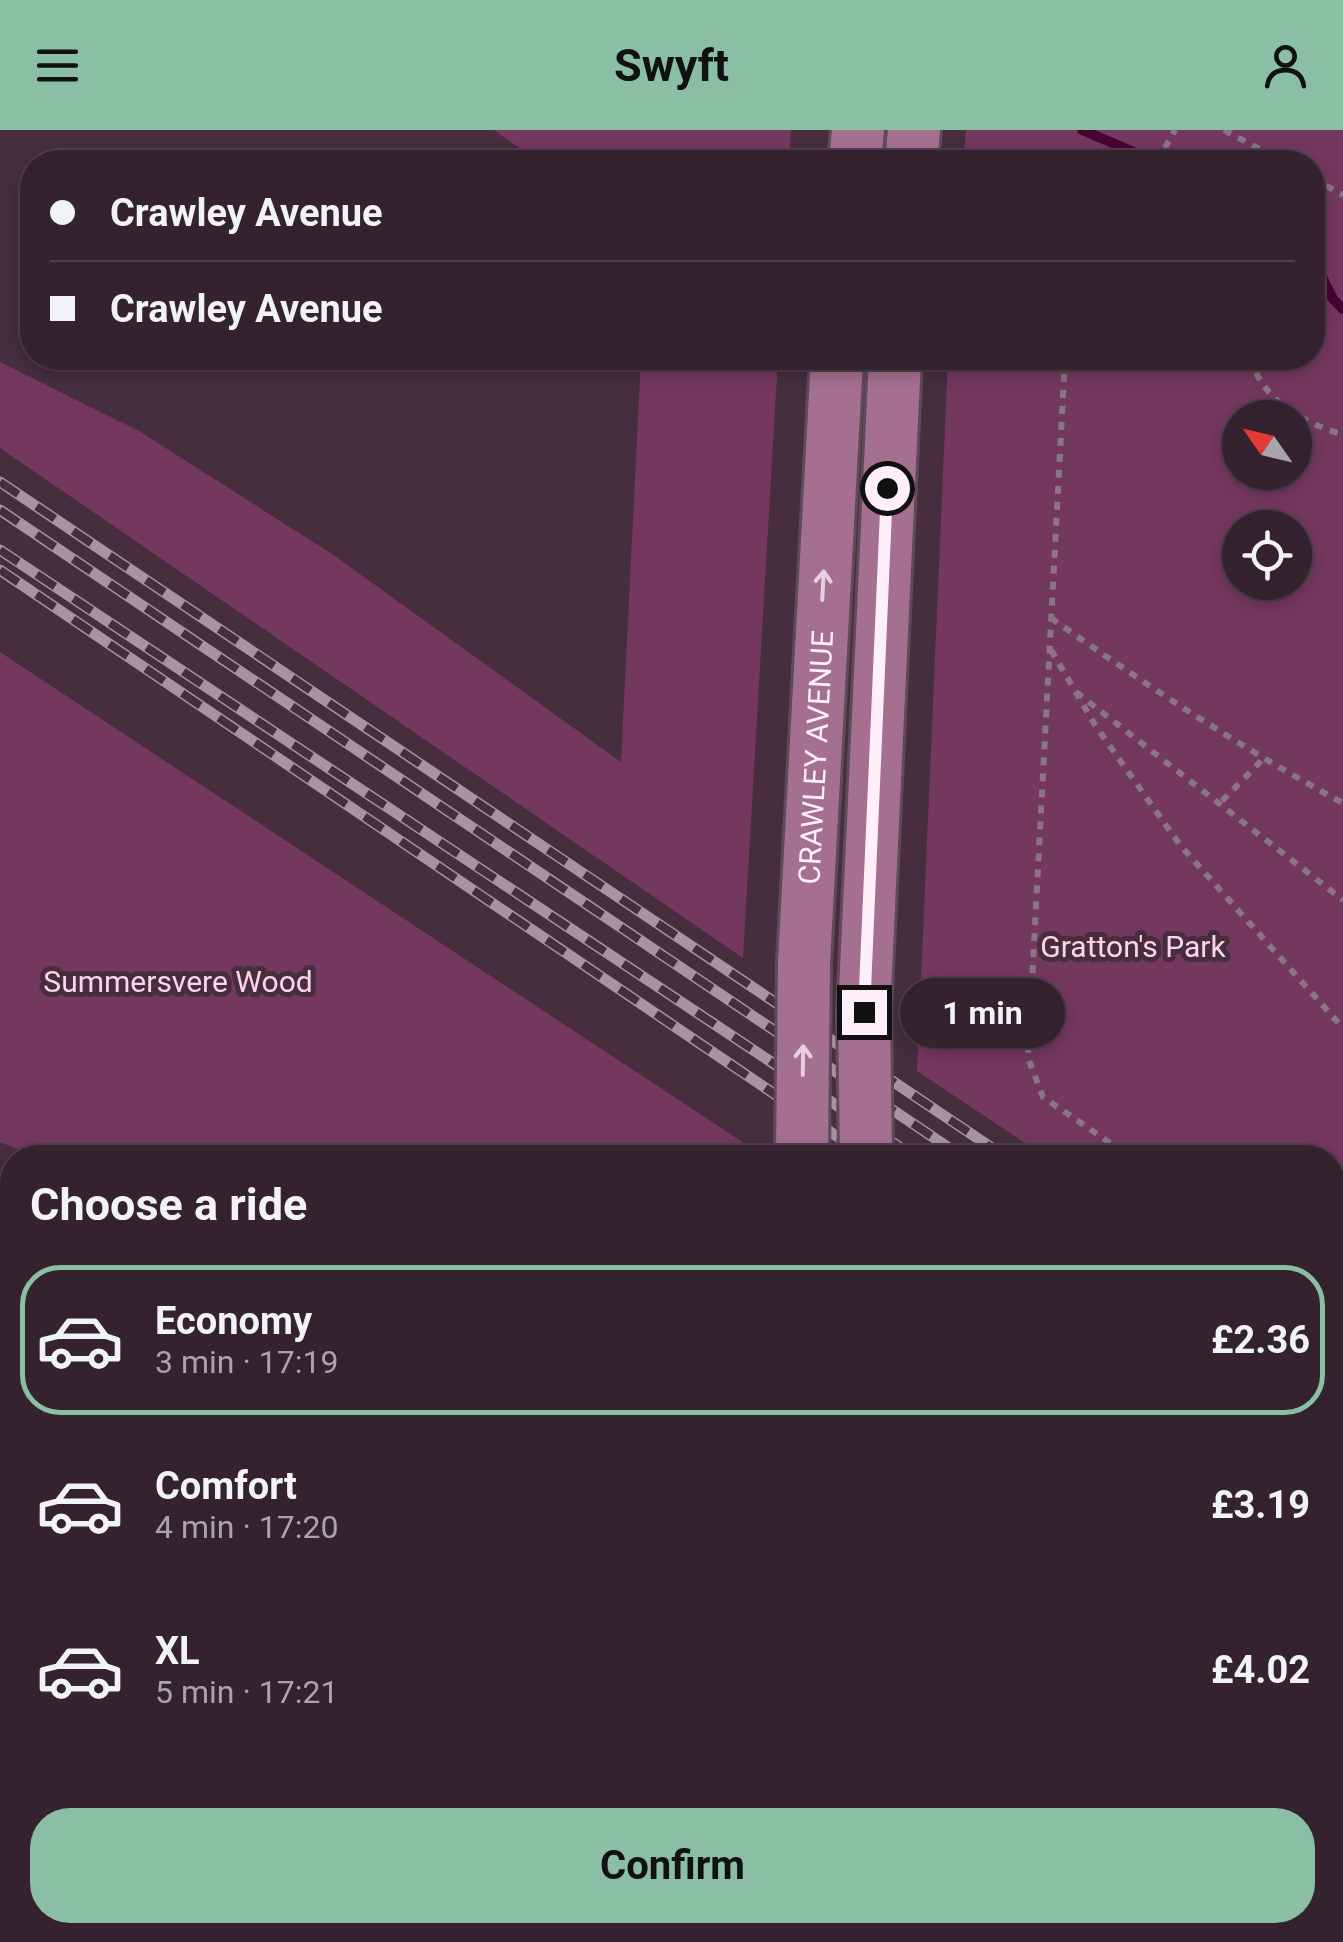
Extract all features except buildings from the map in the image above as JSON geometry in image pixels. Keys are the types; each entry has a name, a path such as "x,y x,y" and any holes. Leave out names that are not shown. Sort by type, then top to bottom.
{"main road":[{"name":"CRAWLEY AVENUE","path":"802,1145 804,962 836,370"},
{"name":"CRAWLEY AVENUE","path":"866,1145 864,1012 893,370"}],"path":[{"path":"1224,130 1262,150"},
{"path":"1065,370 1028,1058 1043,1098 1113,1145"},
{"path":"1254,370 1276,402 1307,423 1343,435"},
{"path":"1050,618 1262,760 1343,802"},
{"path":"1050,648 1071,688 1180,846 1343,1028"},
{"path":"1071,688 1343,900"},
{"path":"1221,802 1262,760"}],"green space":[{"path":"494,130 791,130 790,150 522,150"},
{"name":"Gratton's Park","path":"966,130 1343,130 1343,1145 1028,1145 917,1071 947,370 1325,370 1325,150 964,150"},
{"path":"0,362 139,431 332,554 621,762 640,370 777,370 743,958 0,448"},
{"name":"Summersvere Wood","path":"0,652 747,1145 7,1145 0,1142"}],"waterway":[{"path":"1082,130 1129,150"},
{"path":"1325,283 1343,309"}],"railway":[{"path":"0,482 988,1145"},
{"path":"0,510 945,1145"},
{"path":"0,550 896,1145"},
{"path":"0,570 850,1145"}],"route":[{"path":"864,1012 887,488"}]}
